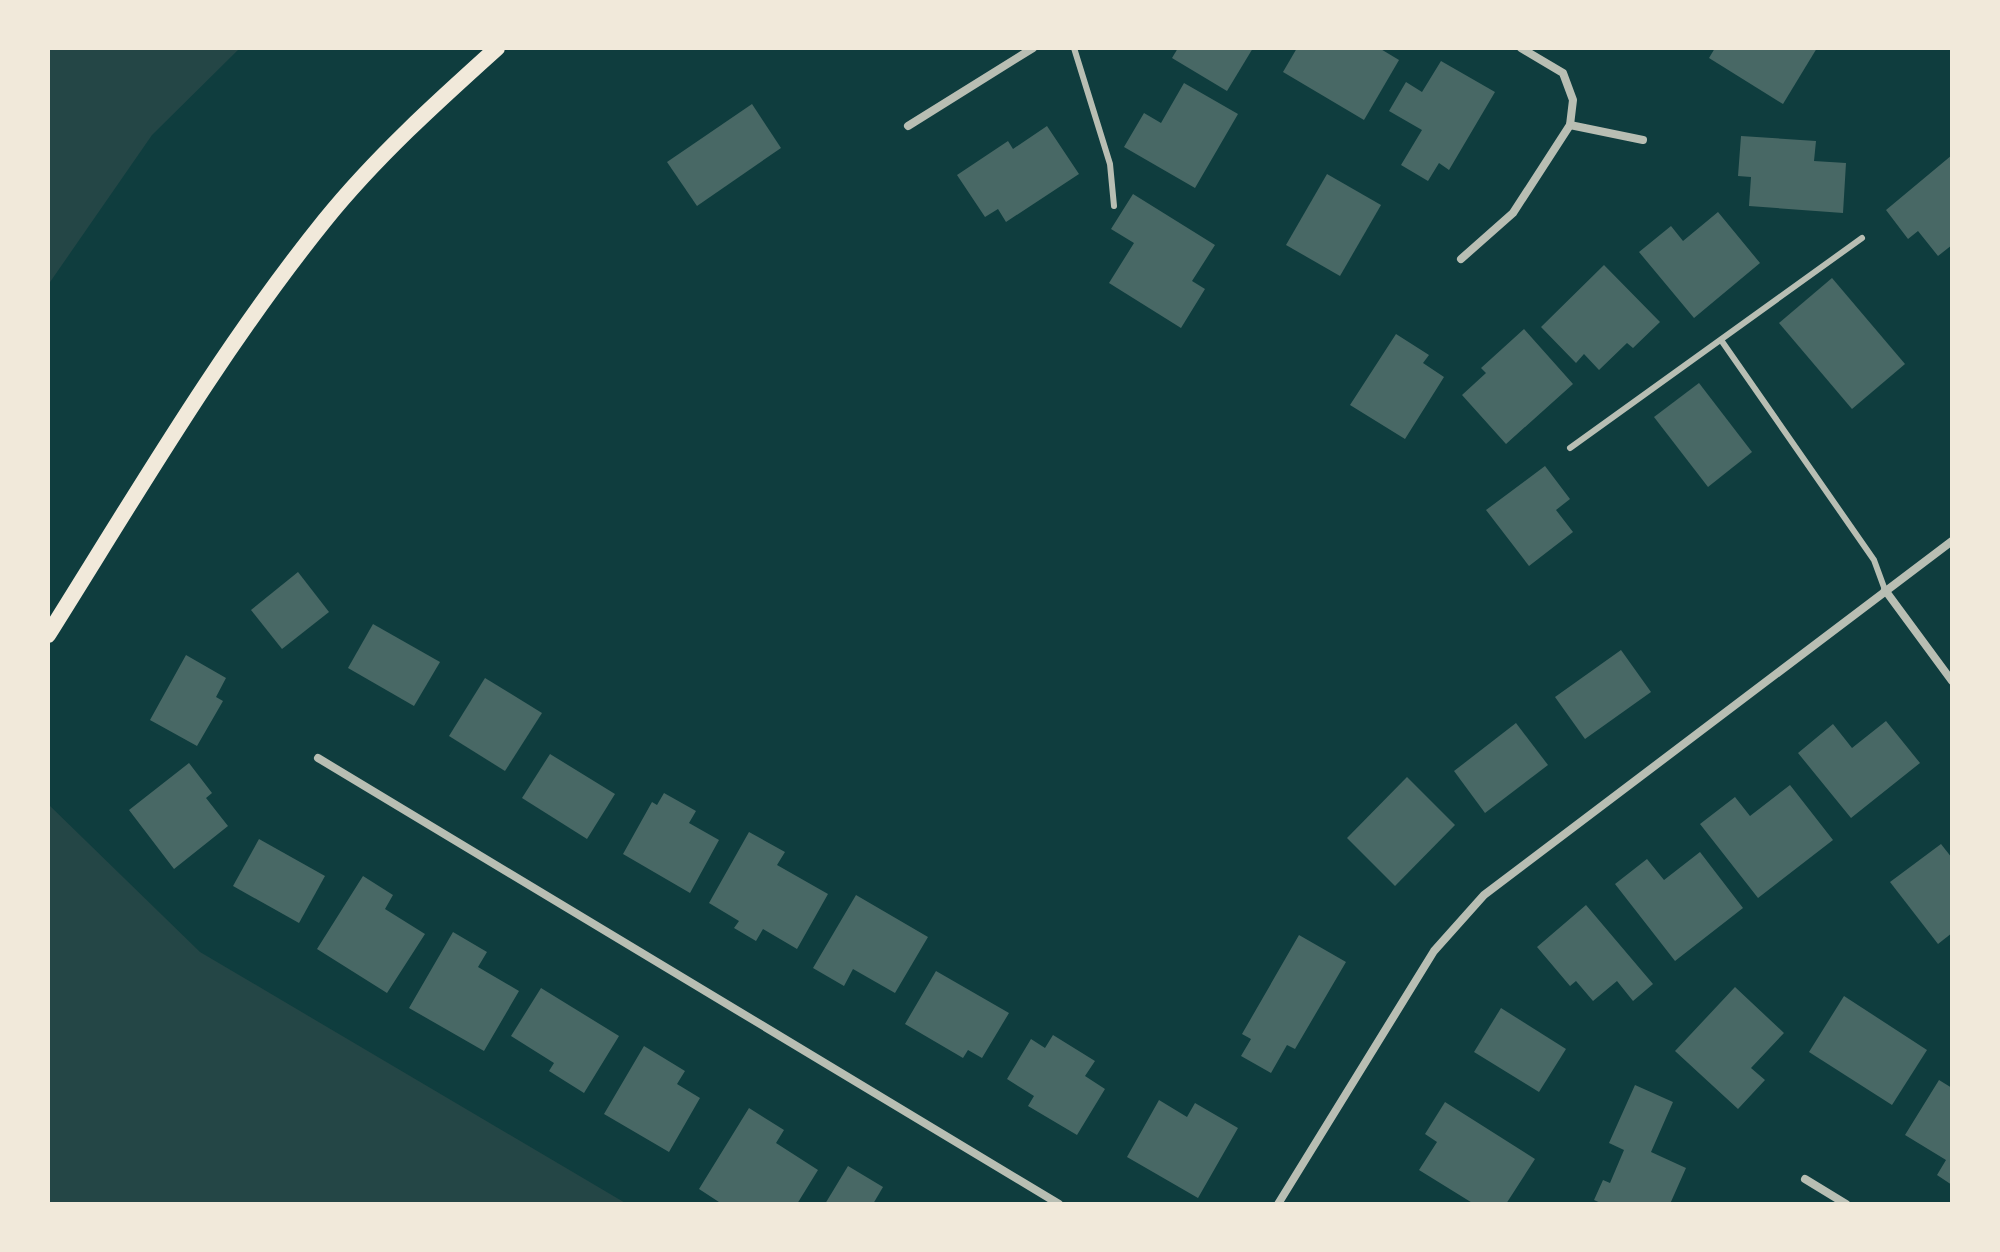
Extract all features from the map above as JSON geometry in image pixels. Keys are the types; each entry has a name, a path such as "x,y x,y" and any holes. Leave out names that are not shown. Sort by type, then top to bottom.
{"main road":[{"path":"48,635 190,410 326,220 436,103 497,48"}],"street":[{"path":"908,126 1033,48"},
{"path":"1461,259 1513,213 1570,125 1573,100 1563,73 1521,48"},
{"path":"1570,125 1643,140"},
{"path":"1278,1204 1369,1051 1434,951 1484,895 1952,541"},
{"path":"1885,590 1952,681"},
{"path":"318,758 1059,1204"},
{"path":"1805,1179 1846,1204"}],"lane":[{"path":"1074,48 1110,164 1114,206"},
{"path":"1570,448 1862,238"},
{"path":"1721,340 1874,560 1885,590"}],"shaded area":[{"path":"48,48 240,48 152,135 48,285"},
{"path":"48,804 200,952 627,1204 48,1204"}],"building":[{"path":"1178,48 1253,48 1227,91 1172,58"},
{"path":"1297,48 1379,48 1399,60 1364,120 1283,72"},
{"path":"1715,48 1817,48 1783,104 1709,58"},
{"path":"1441,61 1495,92 1449,170 1439,163 1428,181 1401,165 1422,130 1389,111 1406,82 1422,92"},
{"path":"1184,83 1238,114 1195,188 1124,147 1144,113 1161,123"},
{"path":"752,104 781,148 697,206 667,162"},
{"path":"1047,126 1079,174 1006,222 998,209 985,217 957,175 1008,141 1013,149"},
{"path":"1741,136 1816,141 1814,161 1846,163 1843,213 1749,206 1751,177 1738,176"},
{"path":"1952,155 1952,245 1938,256 1918,231 1908,239 1886,210"},
{"path":"1327,174 1381,205 1340,276 1286,245"},
{"path":"1133,194 1215,245 1192,281 1205,289 1181,328 1109,283 1134,243 1111,229"},
{"path":"1718,212 1760,263 1694,318 1639,252 1671,226 1683,241"},
{"path":"1604,265 1660,322 1633,348 1627,343 1599,370 1584,354 1576,363 1541,327"},
{"path":"1832,278 1905,364 1852,409 1779,323"},
{"path":"1524,329 1573,384 1506,444 1462,395 1486,373 1481,368"},
{"path":"1396,334 1429,355 1423,363 1444,377 1405,439 1350,405"},
{"path":"1699,383 1752,452 1708,487 1654,417"},
{"path":"1545,466 1570,499 1556,510 1573,532 1529,566 1486,510"},
{"path":"298,572 329,612 282,649 251,610"},
{"path":"373,624 440,662 414,706 348,668"},
{"path":"1621,650 1651,692 1585,739 1555,697"},
{"path":"186,655 226,678 216,697 223,701 197,746 150,720"},
{"path":"485,678 542,713 505,771 449,736"},
{"path":"1886,721 1920,763 1851,818 1798,753 1833,724 1852,748"},
{"path":"1516,723 1548,765 1485,813 1454,771"},
{"path":"550,754 615,794 587,839 522,798"},
{"path":"189,763 212,793 206,798 228,826 174,869 129,810"},
{"path":"1407,777 1455,825 1395,886 1347,838"},
{"path":"1790,785 1833,840 1758,898 1700,824 1735,797 1750,816"},
{"path":"664,793 696,811 689,823 719,840 690,893 623,854 652,802 657,805"},
{"path":"749,832 785,852 777,865 828,894 797,949 763,929 756,941 734,928 739,921 709,903"},
{"path":"259,839 325,876 299,923 233,886"},
{"path":"1941,844 1952,858 1952,933 1938,944 1890,882"},
{"path":"1700,852 1743,908 1675,961 1615,884 1647,859 1664,880"},
{"path":"363,876 393,895 385,909 425,934 387,993 317,949"},
{"path":"856,895 928,937 895,993 853,969 844,986 813,968"},
{"path":"1586,905 1653,984 1633,1001 1617,981 1593,1001 1576,981 1570,986 1537,947"},
{"path":"453,932 487,952 478,967 519,991 484,1051 409,1008"},
{"path":"1299,935 1346,962 1295,1049 1287,1045 1271,1073 1241,1056 1251,1039 1242,1034"},
{"path":"936,971 1009,1013 982,1058 968,1050 963,1058 905,1024"},
{"path":"1735,987 1784,1033 1751,1068 1765,1080 1738,1109 1675,1051"},
{"path":"541,988 619,1036 584,1093 549,1071 554,1063 511,1036"},
{"path":"1844,996 1927,1050 1892,1105 1809,1052"},
{"path":"1501,1008 1566,1049 1539,1092 1474,1052"},
{"path":"1053,1035 1095,1061 1085,1076 1105,1089 1077,1135 1028,1106 1034,1096 1007,1079 1031,1039 1045,1048"},
{"path":"644,1046 685,1071 677,1084 700,1098 669,1152 604,1114"},
{"path":"1939,1080 1952,1088 1952,1185 1937,1175 1946,1160 1905,1135"},
{"path":"1635,1085 1673,1102 1651,1152 1686,1168 1670,1204 1603,1204 1594,1200 1603,1180 1610,1183 1624,1150 1609,1143"},
{"path":"1159,1100 1187,1117 1195,1103 1238,1128 1198,1198 1127,1157"},
{"path":"1445,1102 1535,1159 1506,1204 1474,1204 1419,1170 1437,1142 1425,1134"},
{"path":"749,1108 784,1130 776,1143 818,1170 797,1204 722,1204 699,1189"},
{"path":"848,1166 883,1187 873,1204 825,1204"}]}
